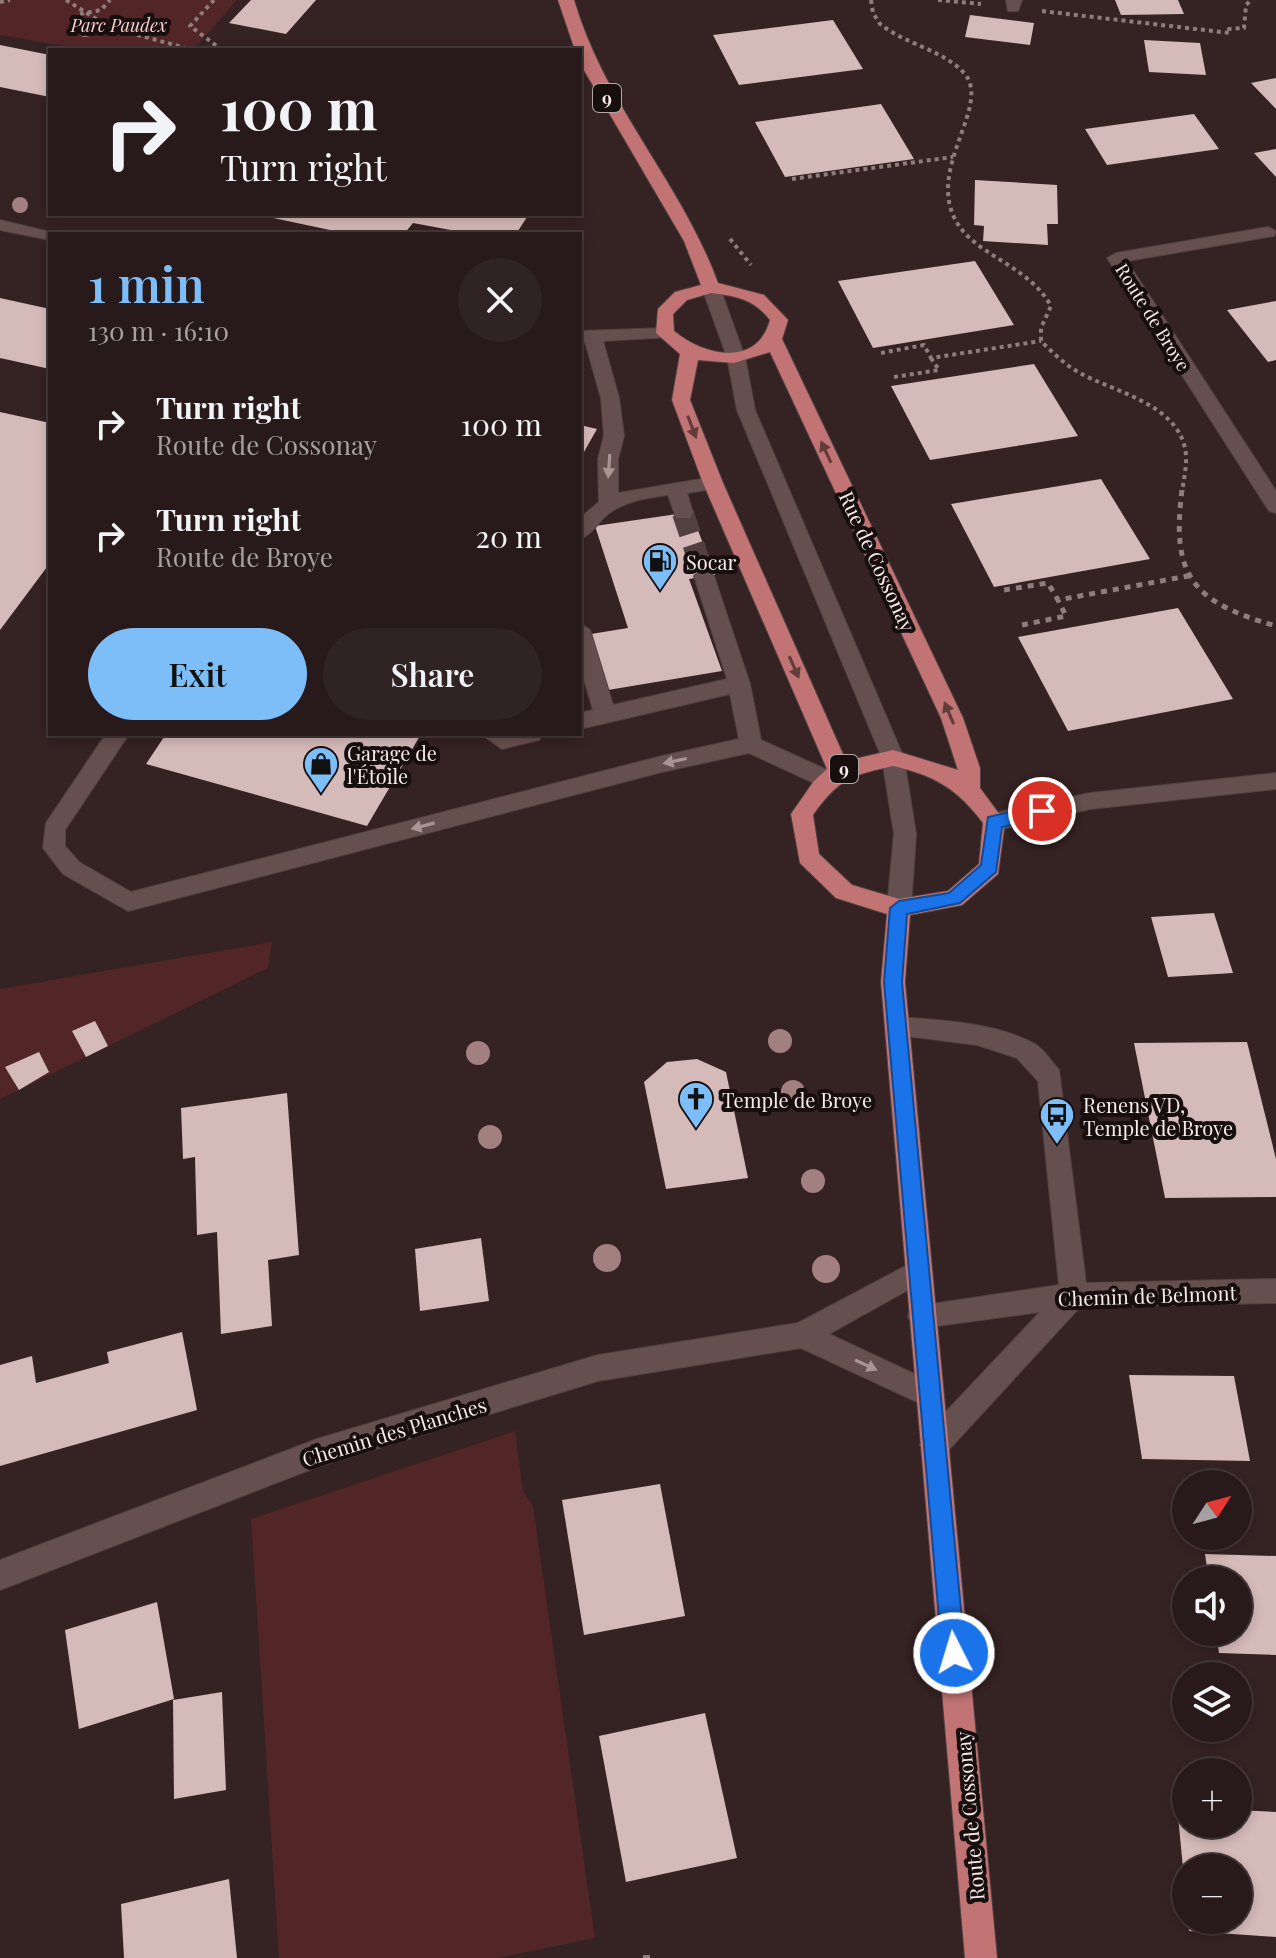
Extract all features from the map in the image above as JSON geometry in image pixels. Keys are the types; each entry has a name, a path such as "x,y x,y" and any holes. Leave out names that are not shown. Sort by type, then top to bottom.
{"main road":[{"name":"9","path":"566,0 573,24 616,116 694,242 711,288"},
{"path":"711,288 681,296 664,313 665,333 690,352 712,358 736,357 758,351 773,340"},
{"name":"Rue de Cossonay","path":"711,288 741,291 767,302 779,320 773,340 952,718 969,768 970,787"},
{"name":"9","path":"690,352 681,400 832,774"},
{"name":"9","path":"893,758 935,766 970,787 994,822 990,868 954,899 899,908 844,892 808,857 802,814 832,774 893,758"},
{"name":"Route de Cossonay","path":"899,908 893,982 981,1958"}],"street":[{"path":"0,225 48,235"},
{"name":"Route de Broye","path":"1268,232 1116,258 1276,506"},
{"path":"711,288 736,357 750,421 893,758 905,834 899,908"},
{"path":"608,501 608,459 614,436 610,398 586,336 665,333"},
{"path":"582,528 608,501 713,483"},
{"path":"676,489 683,513"},
{"path":"704,576 739,684 751,745"},
{"path":"582,637 605,715"},
{"path":"582,721 739,684"},
{"path":"117,736 54,829 54,848 71,868 128,902 647,768 751,745 832,774"},
{"path":"495,736 502,741 523,736"},
{"path":"994,822 1090,801 1276,781"},
{"path":"899,1027 977,1035 1026,1051 1050,1077 1074,1295 934,1445"},
{"name":"Chemin des Planches","path":"0,1575 317,1453 598,1368 802,1335 917,1272"},
{"name":"Chemin de Belmont","path":"922,1316 1074,1295 1276,1291"},
{"path":"802,1335 930,1395"}],"path":[{"path":"0,2 10,0"},
{"path":"66,0 80,14 123,31 186,48"},
{"path":"80,14 101,10 110,0"},
{"path":"214,0 190,26 219,48"},
{"path":"871,0 872,15 881,27 947,59 970,82 974,97 953,157 948,200 956,221 980,247 1018,267 1044,289 1051,306 1041,328 1041,341"},
{"path":"938,0 1014,4 1230,33 1229,29 1244,28 1246,5 1251,0"},
{"path":"792,179 953,157"},
{"path":"931,358 1041,341 1082,374 1124,391 1164,418 1181,437 1187,457 1178,551 1188,576 1212,600 1253,620 1276,626"},
{"path":"881,353 924,345 939,370 894,377"},
{"path":"1058,600 1188,576"},
{"path":"1004,590 1048,583 1066,616 1022,625"},
{"path":"643,1958 655,1958"}],"green space":[{"name":"Parc Paudex","path":"0,0 237,0 195,48 75,48 0,35"},
{"path":"272,942 268,968 0,1099 0,989"},
{"path":"515,1431 523,1491 533,1506 595,1938 498,1958 279,1958 251,1519"}],"building":[{"path":"251,0 316,0 286,34 229,23"},
{"path":"1115,0 1178,0 1184,14 1121,15"},
{"path":"970,15 1034,23 1030,45 965,37"},
{"path":"833,20 863,69 739,85 713,35"},
{"path":"1144,40 1200,43 1206,75 1149,72"},
{"path":"0,45 48,55 48,97 0,87"},
{"path":"1276,78 1276,109 1251,83"},
{"path":"881,104 914,159 785,177 755,122"},
{"path":"1194,114 1219,149 1107,165 1085,129"},
{"path":"1276,149 1276,177 1254,153"},
{"path":"975,180 1057,185 1058,224 1047,224 1048,245 983,241 984,226 974,225"},
{"path":"264,216 528,216 517,232 461,232 413,223 406,232 340,232"},
{"path":"975,261 1014,325 873,348 838,281"},
{"path":"0,298 48,309 48,369 0,358"},
{"path":"1276,301 1276,360 1268,362 1227,310"},
{"path":"1034,364 1078,436 930,460 891,386"},
{"path":"0,412 48,423 48,566 0,630"},
{"path":"582,425 597,429 582,455"},
{"path":"1101,479 1150,559 994,587 951,504"},
{"path":"691,512 715,575 689,579 722,671 608,690 591,634 628,628 595,526"},
{"path":"1178,608 1233,699 1068,731 1018,637"},
{"name":"Garage de l'Étoile","path":"165,736 420,736 367,826 146,764"},
{"path":"1214,913 1233,973 1168,977 1151,917"},
{"path":"95,1021 108,1046 86,1057 72,1031"},
{"path":"1247,1042 1276,1159 1276,1197 1165,1198 1134,1043"},
{"path":"39,1052 49,1072 19,1090 5,1067"},
{"name":"Temple de Broye","path":"697,1059 726,1072 748,1178 666,1189 644,1082 667,1062"},
{"path":"287,1093 299,1255 268,1260 272,1326 221,1334 217,1232 197,1235 195,1157 183,1159 181,1108"},
{"path":"481,1238 489,1301 420,1311 415,1249"},
{"path":"182,1332 197,1410 0,1466 0,1365 32,1356 36,1383 109,1363 107,1352"},
{"path":"1129,1375 1234,1376 1250,1461 1142,1459"},
{"path":"660,1484 685,1616 584,1635 562,1500"},
{"path":"1205,1554 1276,1556 1276,1655 1219,1653 1218,1646 1252,1646 1252,1566 1207,1566"},
{"path":"157,1602 174,1699 79,1729 65,1630"},
{"path":"222,1692 226,1790 174,1799 173,1700"},
{"path":"705,1713 737,1858 626,1882 599,1736"},
{"path":"1252,1811 1276,1812 1276,1937 1232,1934 1252,1934 1252,1854 1182,1854 1180,1838 1252,1838"},
{"path":"229,1879 237,1958 124,1958 121,1904"}],"tunnel":[{"path":"683,513 704,576"}],"place":[{"name":"Socar","path":"660,592"},
{"name":"Garage de l'Étoile","path":"321,795"},
{"name":"Temple de Broye","path":"696,1130"},
{"name":"Renens VD, Temple de Broye","path":"1057,1146"}],"route":[{"path":"954,1653 893,982 899,908 954,899 990,868 994,822 1042,811"}]}
